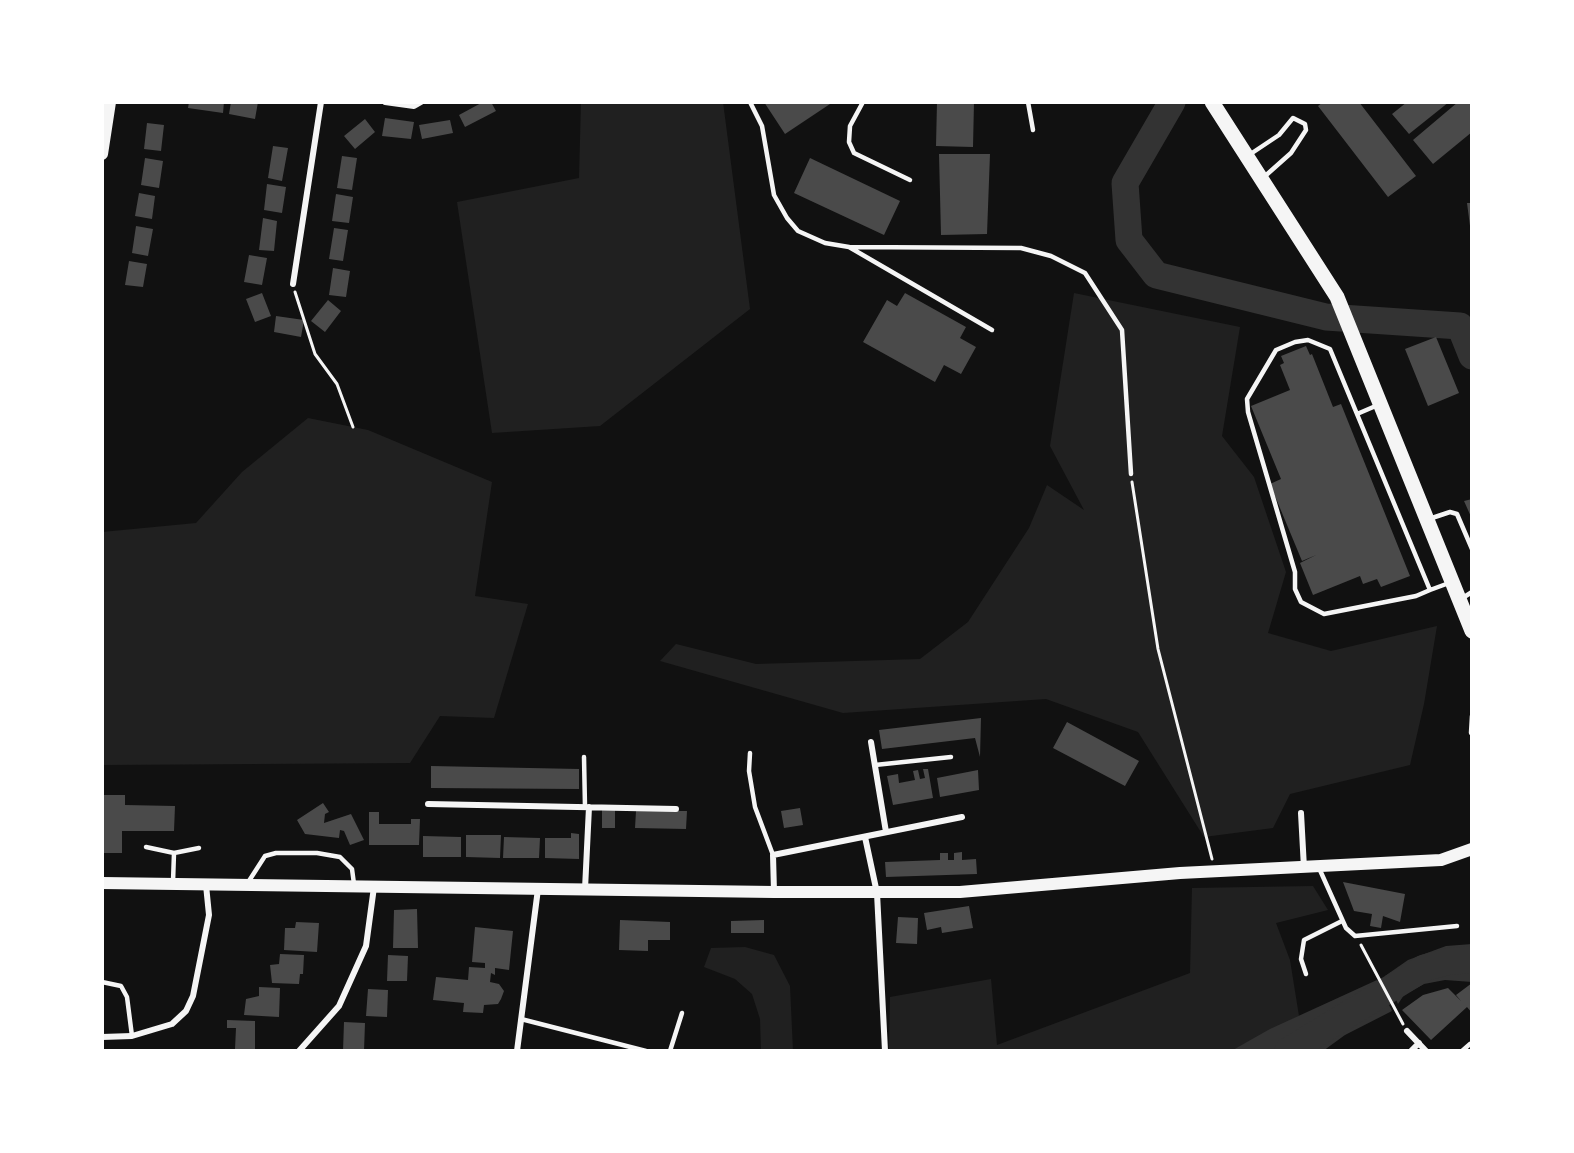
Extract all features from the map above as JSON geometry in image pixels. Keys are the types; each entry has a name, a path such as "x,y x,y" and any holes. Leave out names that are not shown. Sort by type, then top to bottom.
{"main road":[{"path":"102,153 110,102"},
{"path":"1212,102 1337,297 1452,582 1467,603 1472,631"},
{"path":"102,883 774,892 960,892 1111,877 1304,869 1441,860 1472,849"}],"street":[{"path":"293,284 321,102"},
{"path":"385,102 414,106 421,102"},
{"path":"871,742 886,832"},
{"path":"428,804 676,809"},
{"path":"585,890 587,807"},
{"path":"1301,813 1304,869"},
{"path":"774,892 773,855 962,817"},
{"path":"865,837 877,893 885,1051"},
{"path":"102,1037 132,1036 172,1024 186,1011 193,996 209,915 206,885"},
{"path":"299,1051 339,1006 366,946 374,887"},
{"path":"517,1051 538,889"},
{"path":"1407,1031 1426,1051"},
{"path":"1411,1051 1419,1043"}],"lane":[{"path":"750,102 762,126 774,195 787,218 798,231 825,243 849,247 1021,248 1051,256 1085,273 1122,330 1131,474"},
{"path":"863,102 850,126 849,142 854,153 910,180"},
{"path":"1028,102 1033,130"},
{"path":"1247,156 1279,135 1293,118 1305,124 1306,130 1291,153 1262,179"},
{"path":"849,247 992,330"},
{"path":"1430,590 1330,350 1308,340 1295,342 1276,350 1247,399 1268,488 1295,572 1295,588 1301,602 1324,614 1416,596 1452,582"},
{"path":"1357,414 1381,404"},
{"path":"1427,520 1450,512 1457,514 1472,549"},
{"path":"1471,733 1472,716"},
{"path":"750,753 749,771 755,807 773,855"},
{"path":"584,757 587,807"},
{"path":"875,765 951,757"},
{"path":"146,847 174,853 200,848"},
{"path":"173,884 174,853"},
{"path":"246,885 266,856 276,853 317,853 340,857 352,869 354,887"},
{"path":"1319,868 1342,921 1355,936 1457,926"},
{"path":"1306,974 1301,959 1304,940 1342,921"},
{"path":"102,982 121,986 127,997 132,1036"},
{"path":"670,1051 682,1013"},
{"path":"521,1019 646,1051"},
{"path":"1462,1051 1470,1044"}],"path":[{"path":"293,284 315,354 336,384 353,427"},
{"path":"1131,474 1158,649 1215,872"},
{"path":"1355,936 1403,1024"}],"shaded area":[{"path":"581,102 723,102 750,309 600,426 492,433 457,202 579,178"},
{"path":"1074,293 1240,327 1222,436 1254,477 1286,572 1268,633 1331,651 1437,626 1424,704 1410,765 1290,794 1273,828 1204,837 1138,732 1046,699 843,713 660,661 676,644 756,664 920,659 968,622 1029,528 1047,485 1084,510 1050,446"},
{"path":"308,418 368,430 492,482 475,596 528,604 494,718 440,716 410,763 102,765 102,532 196,523 242,472"},
{"path":"1313,886 1328,910 1276,923 1290,960 1299,1016 1231,1051 889,1051 890,997 991,979 997,1045 1190,973 1192,888"},
{"path":"1472,944 1472,982 1445,980 1424,984 1404,995 1398,1004 1385,976 1408,960 1446,946"},
{"path":"745,947 774,955 790,986 793,1051 761,1051 760,1019 752,994 735,979 704,967 711,948"},
{"path":"1377,980 1392,1011 1345,1035 1323,1051 1231,1051 1270,1029"}],"building":[{"path":"189,102 224,102 223,113 188,108"},
{"path":"231,102 258,102 255,119 229,114"},
{"path":"483,102 491,102 496,111 465,127 459,115"},
{"path":"764,102 833,102 785,134"},
{"path":"937,102 974,102 973,147 936,146"},
{"path":"1323,102 1359,102 1416,176 1388,197 1318,106"},
{"path":"1407,102 1449,102 1409,134 1392,114"},
{"path":"1458,102 1472,102 1472,132 1433,164 1413,140"},
{"path":"385,118 414,122 411,139 382,136"},
{"path":"365,119 375,132 355,149 344,136"},
{"path":"450,120 453,133 422,139 419,125"},
{"path":"147,123 164,125 161,151 144,149"},
{"path":"273,146 288,148 282,181 268,178"},
{"path":"939,154 990,154 987,234 941,235"},
{"path":"342,156 357,158 352,190 337,188"},
{"path":"145,158 163,161 159,188 141,185"},
{"path":"810,158 900,201 884,235 794,193"},
{"path":"267,184 286,187 282,213 264,210"},
{"path":"139,193 155,196 152,219 135,216"},
{"path":"336,194 353,197 349,223 332,221"},
{"path":"1467,203 1472,203 1472,226 1470,226"},
{"path":"263,218 277,221 274,251 259,250"},
{"path":"136,226 153,229 148,256 132,253"},
{"path":"334,228 348,230 343,261 329,259"},
{"path":"249,255 267,258 262,285 244,282"},
{"path":"129,261 147,264 143,287 125,285"},
{"path":"333,268 350,271 346,297 329,295"},
{"path":"262,293 271,316 255,322 246,299"},
{"path":"905,293 966,327 960,338 976,347 961,374 944,365 935,382 863,342 887,300 897,306"},
{"path":"328,300 341,311 325,332 311,321"},
{"path":"276,316 304,320 301,337 274,332"},
{"path":"1436,337 1459,393 1428,406 1405,349"},
{"path":"1306,346 1310,355 1312,354 1333,407 1341,404 1410,576 1381,587 1377,579 1363,584 1360,576 1313,595 1300,563 1316,555 1302,561 1270,484 1281,479 1251,406 1290,390 1280,365 1284,363 1281,356"},
{"path":"1472,499 1472,519 1464,501"},
{"path":"981,718 980,757 975,738 882,749 879,730"},
{"path":"1067,722 1139,761 1125,786 1053,748"},
{"path":"431,766 579,769 579,789 431,788"},
{"path":"923,769 928,769 933,798 893,805 887,776 898,774 899,783 915,780 913,771 918,770 920,779 925,778"},
{"path":"978,770 979,790 940,797 937,778"},
{"path":"102,795 125,795 125,805 175,806 174,831 122,831 122,853 102,853"},
{"path":"323,803 329,812 325,814 324,823 351,814 364,840 350,845 344,831 340,830 339,838 305,834 297,820"},
{"path":"800,808 803,825 784,828 781,811"},
{"path":"602,809 615,809 615,828 602,828"},
{"path":"636,811 687,811 686,829 635,828"},
{"path":"369,812 379,812 379,824 411,824 411,819 420,819 419,845 369,845"},
{"path":"571,833 579,834 579,859 545,858 545,838 571,838"},
{"path":"466,835 501,835 500,858 466,857"},
{"path":"423,836 461,837 461,857 423,857"},
{"path":"504,837 540,838 539,858 503,858"},
{"path":"962,852 962,860 976,859 977,874 886,877 885,862 940,860 940,853 948,853 948,860 954,860 954,853"},
{"path":"1343,882 1405,894 1400,922 1383,916 1381,928 1370,926 1372,914 1354,911"},
{"path":"969,906 973,928 942,933 941,927 927,930 924,913"},
{"path":"417,909 418,948 393,948 394,910"},
{"path":"898,917 918,918 917,944 896,943"},
{"path":"620,920 670,922 670,940 648,940 648,951 619,950"},
{"path":"764,920 764,933 731,933 731,921"},
{"path":"296,922 319,923 317,952 284,950 285,928 295,928"},
{"path":"475,927 513,931 509,970 495,968 495,975 491,973 490,982 499,984 504,991 498,1004 484,1005 483,1013 463,1012 464,1003 433,1000 436,977 468,980 469,967 485,968 485,963 472,962"},
{"path":"280,954 304,955 303,974 300,974 299,984 272,983 270,965 279,964"},
{"path":"388,955 408,956 407,981 387,981"},
{"path":"1472,983 1472,1013 1467,1007 1431,1040 1402,1010 1423,995 1448,988 1461,1001 1456,995"},
{"path":"259,987 280,988 279,1017 244,1015 246,999 259,996"},
{"path":"368,989 388,990 387,1017 366,1016"},
{"path":"227,1020 255,1021 255,1049 235,1049 236,1028 227,1028"},
{"path":"344,1022 365,1023 364,1051 343,1051"}],"waterway":[{"path":"1172,102 1125,183 1129,240 1156,275 1326,317 1460,326 1472,356"},
{"path":"1288,1051 1424,968 1450,961 1472,960"}]}
